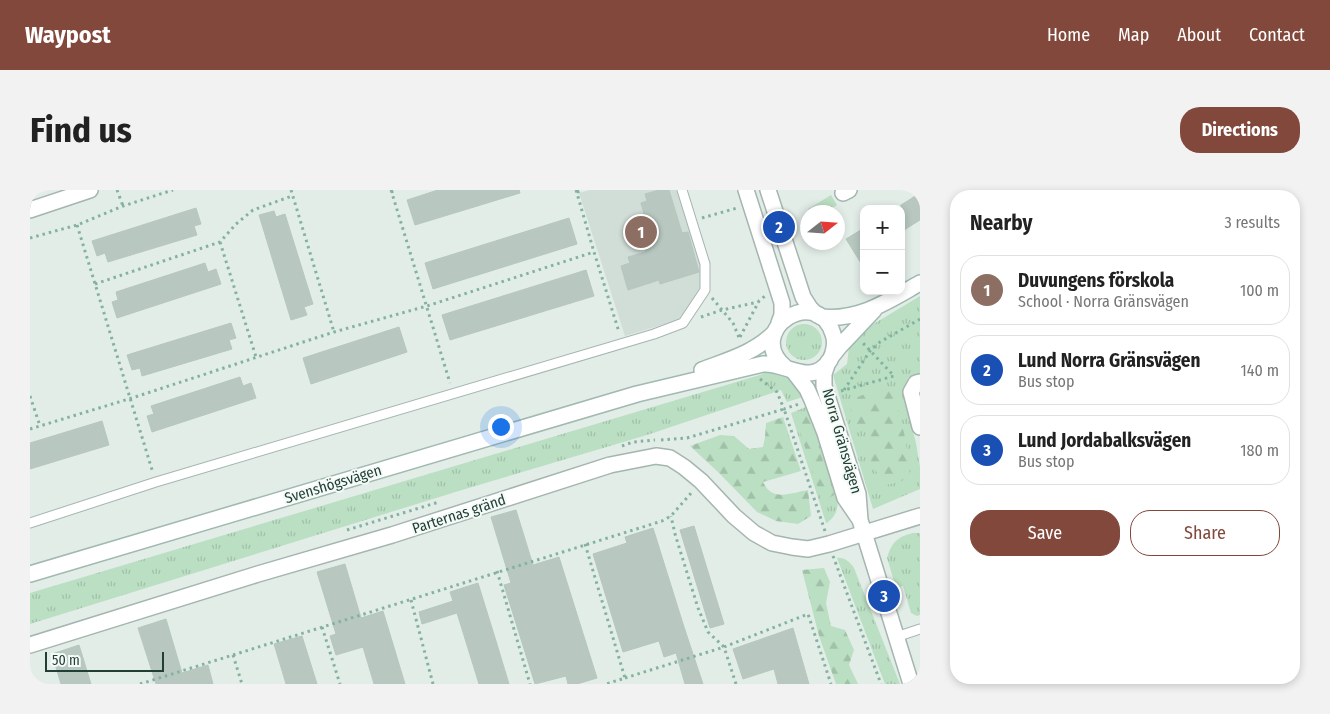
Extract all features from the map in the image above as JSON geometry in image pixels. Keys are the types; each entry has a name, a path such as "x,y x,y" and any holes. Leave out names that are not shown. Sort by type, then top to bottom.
{"street":[{"path":"30,210 90,190"},
{"path":"746,190 782,303 782,315 773,339 774,351 779,361 790,370"},
{"path":"768,190 803,297 810,308 829,325 834,334 835,344 829,360"},
{"name":"Svenshögsvägen","path":"637,394 746,353 761,345 788,316 798,312 836,319 848,317 876,308 920,283"},
{"name":"Svenshögsvägen","path":"30,574 637,394 771,363 805,374 814,372 829,360 876,308"},
{"name":"Norra Gränsvägen","path":"829,360 824,374 824,386 858,494 862,526 911,684"},
{"name":"Norra Gränsvägen","path":"790,370 807,389 825,433 845,498 862,526"},
{"path":"920,382 916,383 911,392 920,427"},
{"name":"Parternas gränd","path":"30,646 258,574 402,532 610,465 656,456 670,458 684,467 754,533 766,540 792,547 808,549 828,544 862,526 920,516"}],"lane":[{"path":"30,523 156,482 622,343 683,323 705,290 705,264 693,220 682,190"},
{"path":"896,637 920,630"}],"path":[{"path":"118,190 123,206"},
{"path":"30,238 77,225 123,206 173,190"},
{"path":"291,190 334,332"},
{"path":"396,190 391,191 452,393"},
{"path":"583,190 576,191 622,343"},
{"path":"95,284 220,242 236,224 253,210 292,196"},
{"path":"693,220 740,207"},
{"path":"77,225 132,398 156,482"},
{"path":"220,242 256,357"},
{"path":"30,429 334,332 427,306 594,252"},
{"path":"683,323 722,310 759,302"},
{"path":"844,390 870,351 880,342 920,319"},
{"path":"30,396 40,426"},
{"path":"616,448 633,442 687,438 784,409 828,544 882,684"},
{"path":"140,684 411,600 496,571 662,521 671,516 701,481"},
{"path":"345,531 440,502"},
{"path":"671,516 674,534 698,608 708,632 724,647 736,684"},
{"path":"585,544 625,678"},
{"path":"496,571 530,684"},
{"path":"411,600 433,684"},
{"path":"606,684 724,647 808,614 831,684"},
{"path":"322,627 340,684"},
{"path":"233,655 242,684"}],"shaded area":[{"path":"590,190 676,190 703,272 699,293 678,320 625,336 579,193"}],"green space":[{"path":"831,195 837,205 815,205"},
{"path":"920,296 920,374 908,378 904,395 916,443 920,467 920,489 873,509 833,375 847,364 850,338"},
{"path":"804,324 816,330 822,342 816,354 804,360 792,354 786,342 792,330"},
{"path":"766,370 803,383 795,386 803,397 787,402 781,390 647,435 462,490 30,624 30,593 763,374 762,371"},
{"path":"890,388 906,442 910,476 900,482 886,485 868,456 867,431 855,423 848,401 870,392"},
{"path":"808,406 837,492 837,509 827,523 791,413"},
{"path":"807,411 834,495 822,502 795,415"},
{"path":"783,417 801,471 763,482 771,492 776,494 782,495 808,490 811,516 798,524 776,521 757,512 690,446 720,435 734,436 749,449 763,447 766,423"},
{"path":"920,533 920,615 917,616 911,613 903,586 896,588 887,558 896,541 903,536"},
{"path":"837,558 847,560 854,568 900,684 885,684"},
{"path":"824,568 830,582 826,603 831,626 845,630 854,650 849,665 858,684 836,684 819,636 802,570"}],"building":[{"path":"438,190 519,190 520,193 415,225 407,200"},
{"path":"659,190 669,190 682,233 688,232 699,272 660,284 659,280 628,290 621,266 630,263 628,257 645,252 651,239 641,203 647,201 645,194"},
{"path":"920,193 920,220 905,229 905,205 901,205"},
{"path":"196,208 201,224 194,226 197,235 108,262 105,253 97,256 92,241"},
{"path":"274,211 276,217 285,214 313,304 304,307 307,315 291,320 259,215"},
{"path":"569,218 577,244 433,289 425,263"},
{"path":"860,230 860,262 846,239"},
{"path":"205,263 208,272 216,269 221,284 117,318 112,302 118,300 116,292"},
{"path":"586,270 594,296 450,340 442,315"},
{"path":"231,323 236,338 229,340 232,349 142,376 140,368 132,370 127,355"},
{"path":"399,327 407,352 311,384 303,358"},
{"path":"240,377 243,386 251,383 256,398 152,432 147,416 154,414 151,406"},
{"path":"102,421 109,445 30,469 30,443"},
{"path":"516,510 533,565 559,557 597,678 577,684 568,684 566,676 535,684 504,585 511,583 491,517"},
{"path":"694,526 724,624 710,628 680,530"},
{"path":"653,528 703,684 685,684 676,653 664,657 659,641 623,652 593,554 627,543 625,537"},
{"path":"345,564 361,618 383,611 405,684 374,684 363,647 336,655 330,636 336,634 317,572"},
{"path":"478,583 509,684 479,684 457,613 422,624 419,612 453,601 450,592"},
{"path":"166,619 182,673 208,665 213,684 156,684 138,628"},
{"path":"793,628 809,684 778,684 774,669 743,679 733,649"},
{"path":"302,636 317,684 286,684 274,644"},
{"path":"79,645 91,684 61,684 52,654"}],"place":[{"name":"Lund Norra Gränsvägen","path":"779,227"},
{"name":"Duvungens förskola","path":"641,232"},
{"name":"Lund Jordabalksvägen","path":"884,596"}]}
